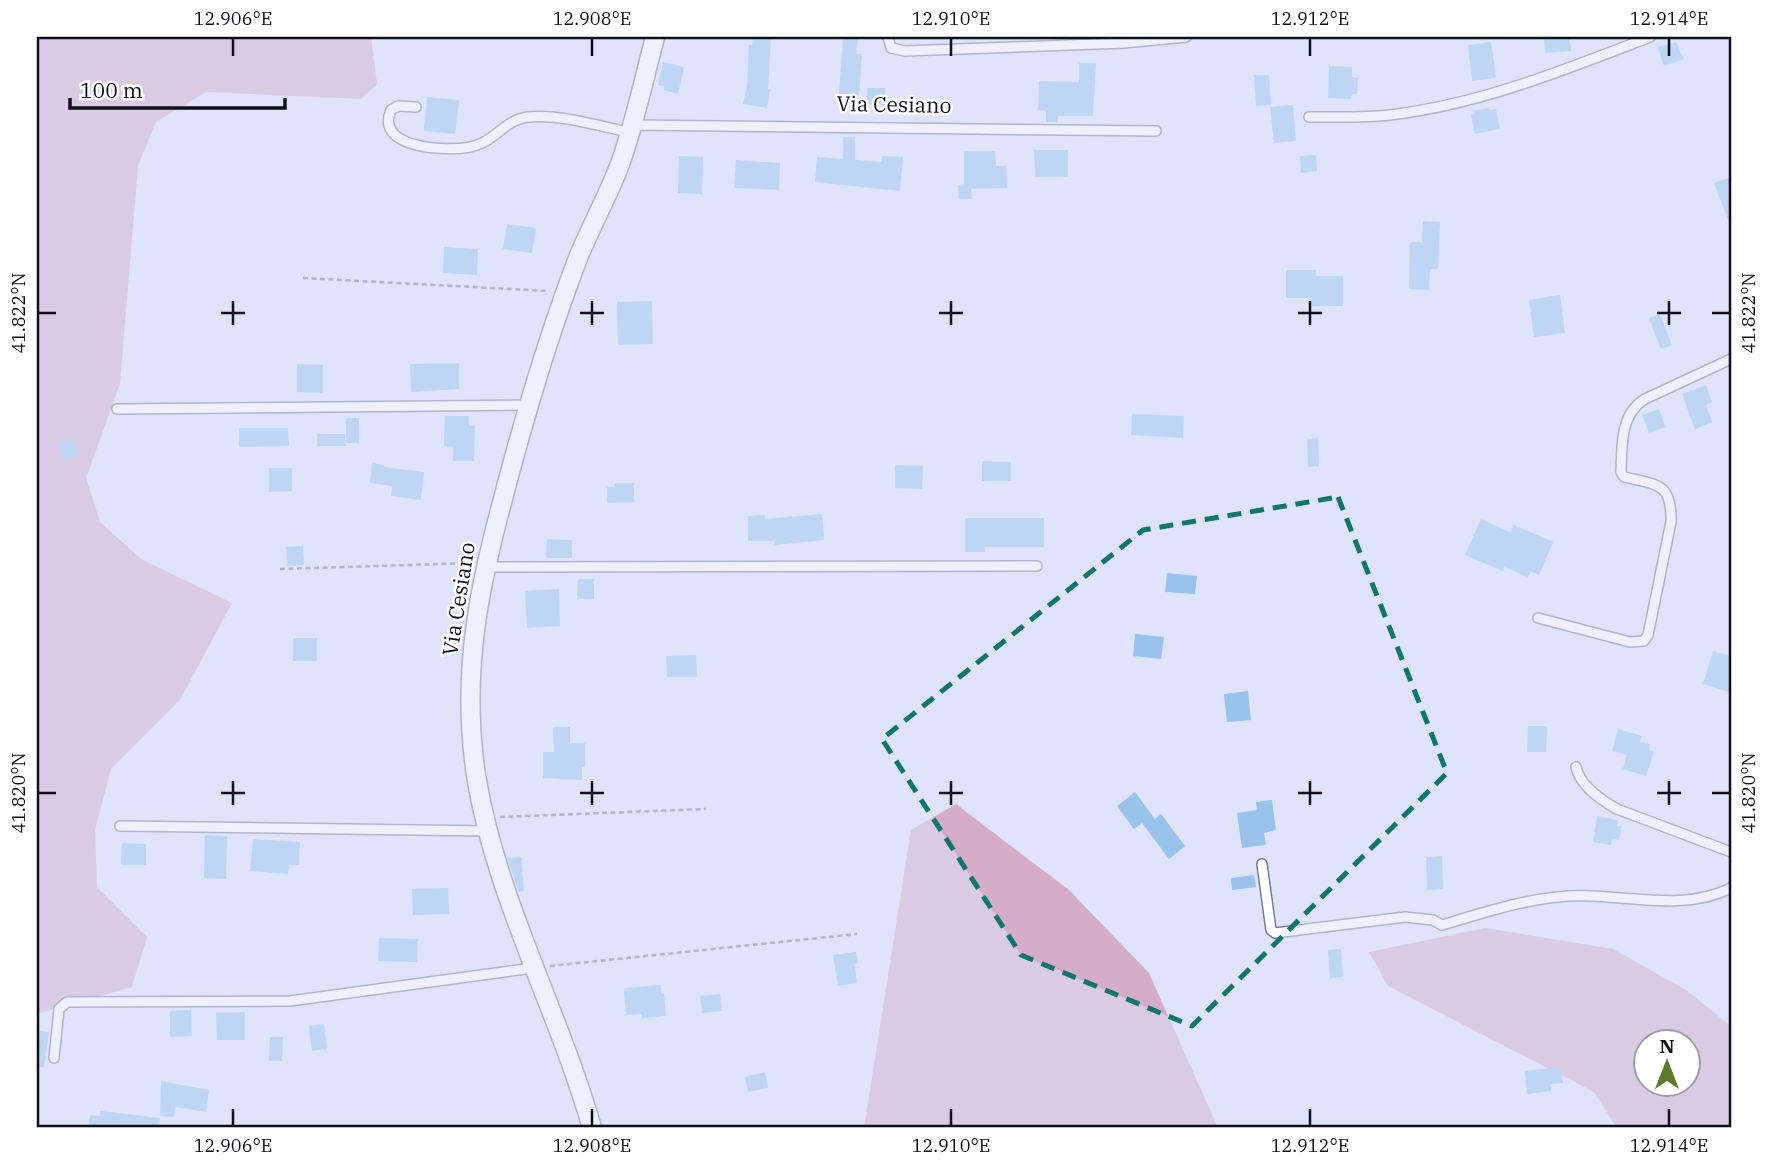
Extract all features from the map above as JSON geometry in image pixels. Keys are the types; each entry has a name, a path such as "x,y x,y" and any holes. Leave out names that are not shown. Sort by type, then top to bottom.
{"street":[{"name":"Via Cesiano","path":"592,1128 565,1047 514,916 487,824 474,758 470,680 472,637 486,565 528,405 565,292 611,184 631,128 655,37"}],"lane":[{"path":"888,37 891,48 905,51 1124,43 1186,37"},
{"path":"1309,117 1386,116 1459,103 1535,81 1650,37"},
{"path":"416,107 394,107 388,117 390,129 411,144 435,147 470,147 482,144 506,124 530,117 631,128"},
{"name":"Via Cesiano","path":"631,128 1156,131"},
{"path":"1538,618 1630,642 1644,641 1648,635 1671,522 1671,505 1668,494 1661,488 1623,477 1621,472 1626,417 1634,406 1645,399 1731,359"},
{"path":"117,409 528,405"},
{"path":"486,565 1037,566"},
{"path":"1576,767 1583,782 1609,804 1636,818 1731,852"},
{"path":"120,827 487,824"},
{"path":"1262,864 1271,930 1275,933 1405,918 1433,920 1442,925 1482,913 1556,897 1690,900 1712,896 1731,888"},
{"path":"54,1058 59,1009 66,1002 290,1001 533,968"}],"path":[{"path":"303,278 565,292"},
{"path":"280,569 486,565"},
{"path":"487,824 706,809"},
{"path":"533,968 857,934"}],"highlighted area":[{"path":"1338,497 1447,773 1192,1026 1021,955 882,739 1143,530"}],"shaded area":[{"path":"37,37 371,37 377,84 361,99 206,92 156,122 138,166 120,384 86,478 100,522 141,559 232,603 180,700 111,769 95,830 97,887 147,937 132,987 37,1014"},
{"path":"956,804 1069,890 1149,973 1218,1128 864,1128 911,830"},
{"path":"1485,928 1613,949 1686,990 1731,1026 1731,1128 1617,1128 1594,1092 1388,986 1369,952"}],"building":[{"path":"753,37 771,37 767,108 743,104 747,86 749,45 752,45"},
{"path":"843,37 858,37 856,54 862,54 859,95 839,94"},
{"path":"1544,37 1569,37 1571,51 1545,53"},
{"path":"1491,42 1496,78 1472,81 1468,45"},
{"path":"1676,42 1684,59 1664,66 1658,47"},
{"path":"663,62 684,67 678,94 658,85"},
{"path":"1079,63 1096,63 1093,116 1058,116 1058,122 1046,122 1046,111 1038,110 1039,81 1079,82"},
{"path":"1329,66 1352,67 1352,77 1358,78 1357,94 1352,94 1351,99 1328,98"},
{"path":"1254,75 1269,75 1271,105 1256,106"},
{"path":"867,88 885,88 885,105 867,104"},
{"path":"427,97 459,100 455,134 424,131"},
{"path":"1293,105 1296,141 1274,143 1270,107"},
{"path":"1496,109 1500,129 1475,134 1471,115 1475,114 1474,111"},
{"path":"843,137 855,137 855,160 882,162 882,156 903,157 900,191 815,182 817,157 843,159"},
{"path":"1034,150 1068,150 1068,177 1035,177"},
{"path":"964,151 995,151 996,166 1006,166 1007,188 971,189 972,199 959,199 958,185 964,184"},
{"path":"1316,155 1317,171 1301,173 1300,156"},
{"path":"679,156 703,157 702,194 678,193"},
{"path":"736,160 780,163 779,190 734,188"},
{"path":"1731,177 1731,224 1730,225 1714,183"},
{"path":"1423,221 1440,222 1438,269 1430,269 1429,290 1409,289 1410,242 1422,242"},
{"path":"507,224 536,228 532,253 503,249"},
{"path":"444,247 478,249 477,275 443,273"},
{"path":"1286,270 1316,270 1316,276 1343,276 1343,306 1312,306 1312,298 1286,298"},
{"path":"1560,295 1565,333 1534,337 1529,300"},
{"path":"652,301 653,344 618,345 617,302"},
{"path":"1660,314 1672,345 1661,349 1649,318"},
{"path":"459,363 459,389 411,392 410,364"},
{"path":"297,364 323,365 323,393 297,392"},
{"path":"1706,385 1712,402 1706,405 1712,422 1695,429 1682,394"},
{"path":"1659,409 1665,427 1649,433 1642,415"},
{"path":"1132,414 1184,416 1183,438 1131,435"},
{"path":"445,416 469,416 469,426 475,426 474,461 453,461 453,447 444,446"},
{"path":"346,418 359,418 359,443 346,443"},
{"path":"239,428 288,428 289,446 239,447"},
{"path":"317,434 345,434 346,446 317,446"},
{"path":"71,437 80,455 65,461 57,443"},
{"path":"1318,438 1319,466 1308,467 1307,439"},
{"path":"982,461 1011,462 1011,481 982,481"},
{"path":"372,463 424,472 421,500 391,496 392,486 370,483"},
{"path":"895,465 923,466 922,489 895,488"},
{"path":"269,468 292,468 292,491 269,492"},
{"path":"615,483 634,483 634,502 607,503 607,487 615,487"},
{"path":"822,514 824,540 775,545 774,541 748,541 748,516 765,515 765,519"},
{"path":"965,518 1044,518 1044,547 984,547 985,552 965,552"},
{"path":"1481,519 1510,532 1514,525 1553,542 1539,575 1531,571 1528,577 1504,567 1503,571 1465,555"},
{"path":"547,539 572,540 572,558 546,558"},
{"path":"303,546 304,565 287,566 286,547"},
{"path":"1167,573 1197,576 1195,594 1165,592"},
{"path":"578,579 594,579 594,599 577,599"},
{"path":"559,589 560,626 527,628 525,591"},
{"path":"1135,634 1164,637 1161,659 1133,656"},
{"path":"293,638 317,638 317,661 293,661"},
{"path":"1713,651 1731,656 1729,692 1703,684"},
{"path":"696,655 697,677 667,677 666,656"},
{"path":"1248,691 1251,720 1227,722 1224,694"},
{"path":"1528,726 1547,726 1546,752 1527,752"},
{"path":"553,727 570,727 570,743 585,743 582,780 543,778 543,752 554,752"},
{"path":"1618,729 1642,736 1640,742 1650,744 1649,750 1654,751 1646,776 1623,769 1627,755 1612,751"},
{"path":"1135,792 1155,819 1161,814 1185,846 1169,859 1142,823 1134,829 1117,806"},
{"path":"1272,800 1276,830 1264,833 1266,845 1242,848 1237,813 1257,810 1256,802"},
{"path":"1597,816 1618,820 1617,826 1622,826 1619,840 1612,839 1611,845 1593,842"},
{"path":"205,835 227,836 226,879 204,878"},
{"path":"253,839 300,842 299,865 289,865 288,874 250,871"},
{"path":"122,843 146,844 146,865 121,865"},
{"path":"1442,856 1443,889 1427,890 1426,857"},
{"path":"521,857 524,891 519,892 507,858"},
{"path":"1254,875 1256,887 1232,890 1231,878"},
{"path":"448,888 449,914 413,915 412,889"},
{"path":"379,938 418,939 417,962 378,961"},
{"path":"1341,949 1343,977 1330,978 1328,950"},
{"path":"856,952 858,963 854,964 857,983 838,986 833,955"},
{"path":"661,985 666,1016 642,1018 641,1014 626,1015 624,988"},
{"path":"720,994 722,1011 702,1013 700,996"},
{"path":"191,1010 192,1036 170,1037 170,1011"},
{"path":"245,1012 245,1040 217,1040 216,1013"},
{"path":"324,1024 327,1049 312,1051 309,1026"},
{"path":"37,1031 49,1032 44,1067 37,1067"},
{"path":"270,1037 283,1037 282,1061 269,1061"},
{"path":"1561,1067 1563,1083 1550,1084 1551,1091 1527,1094 1525,1071"},
{"path":"765,1072 768,1088 748,1092 745,1077"},
{"path":"161,1081 209,1090 206,1112 175,1107 174,1117 160,1116"},
{"path":"100,1111 160,1118 159,1128 89,1128 90,1115 100,1116"}]}
